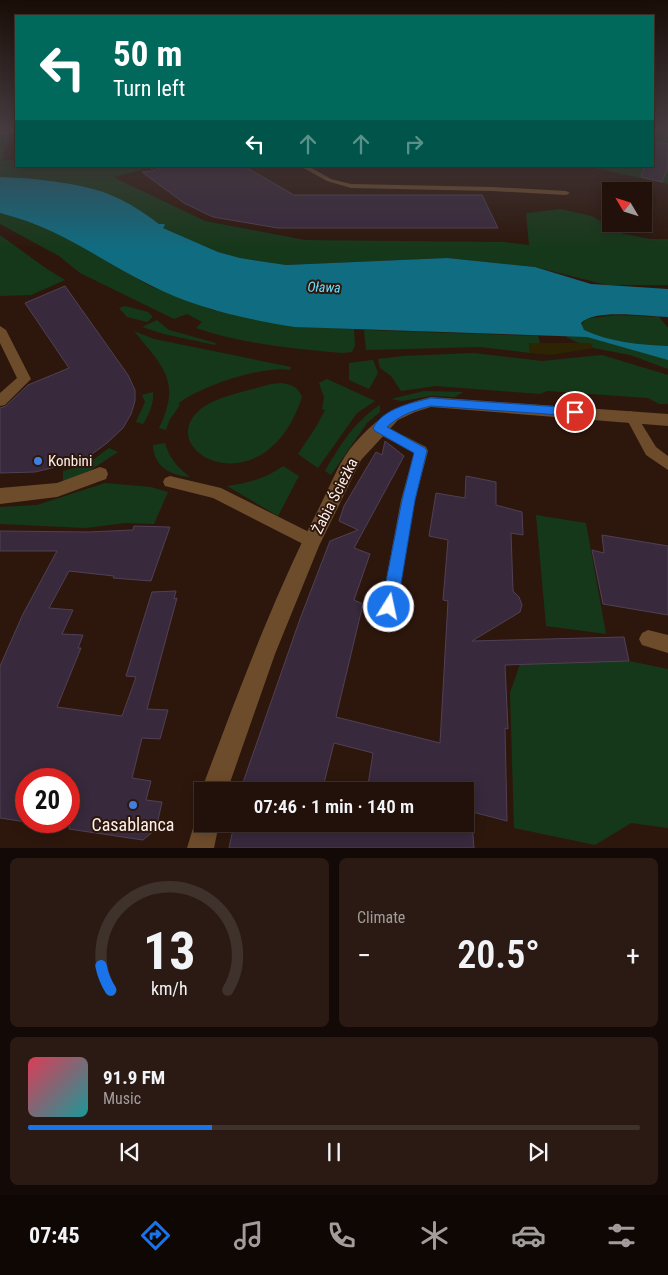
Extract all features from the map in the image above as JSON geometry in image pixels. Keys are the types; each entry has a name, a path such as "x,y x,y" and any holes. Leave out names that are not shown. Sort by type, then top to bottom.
{"street":[{"path":"0,330 24,379 0,401"},
{"name":"Żabia Ścieżka","path":"217,782 264,654 312,541 355,455 392,416 411,407 431,402 668,420"},
{"path":"0,496 57,490 100,474"},
{"path":"200,848 204,832"}],"lane":[{"path":"310,170 329,180 352,186 492,189 566,194"},
{"path":"631,416 650,451 668,464"},
{"path":"379,428 421,451 408,500 389,607"},
{"path":"170,482 216,492 312,541"},
{"path":"648,639 668,644"}],"green space":[{"path":"0,170 143,170 113,177 205,221 305,240 505,242 529,245 526,213 560,209 592,216 602,222 602,232 620,232 651,239 668,239 668,285 607,285 535,267 447,258 286,265 240,258 218,252 163,228 130,205 106,193 77,185 30,178 0,177"},
{"path":"601,170 668,170 668,184"},
{"path":"0,213 38,223 61,234 150,286 215,311 285,324 354,329 355,345 352,352 342,353 305,350 250,342 196,328 202,322 187,314 174,319 80,273 59,256 0,224"},
{"path":"0,235 65,280 31,295 0,296"},
{"path":"125,306 148,312 153,317 147,322 127,317 119,308"},
{"path":"616,315 659,317 668,328 668,369 630,355 593,348 590,343 579,343 566,337 578,331 585,319"},
{"path":"157,320 169,330 216,343 215,345 164,334 142,327"},
{"path":"364,330 538,336 540,343 529,343 530,353 480,347 366,350"},
{"path":"134,331 154,339 291,367 290,370 279,369 248,374 215,384 187,397 178,404 180,405 170,419 166,430 159,428 166,412 169,398 169,386 166,375 161,365"},
{"path":"473,353 542,361 602,355 668,375 668,404 659,404 648,398 547,391 540,394 436,386 401,391 391,376 380,368 378,359"},
{"path":"373,360 378,373 369,389 349,380 349,363"},
{"path":"327,379 375,401 357,413 318,468 298,454 325,410 322,409 324,397 319,383"},
{"path":"282,383 295,387 302,397 284,433 262,454 238,463 216,462 199,453 189,439 190,422 205,406 228,396 271,384"},
{"path":"424,391 463,392 455,397 431,396 402,401 391,399"},
{"path":"153,392 152,405 143,424 136,422 145,402 142,395"},
{"path":"380,405 380,412 367,423 331,475 325,471 342,443 356,426"},
{"path":"165,443 174,462 190,477 170,472 156,459 153,445"},
{"path":"109,448 118,452 89,471 63,481 63,471 86,465"},
{"path":"283,466 299,476 278,516 227,486 256,480"},
{"path":"105,483 151,487 168,492 154,524 125,523 86,528 0,524 0,507 37,505"},
{"path":"536,515 586,523 606,634 546,626"},
{"path":"629,661 668,669 668,828 631,823 595,845 514,828 510,693 520,664"}],"sand":[{"path":"529,343 590,343 593,348 551,355 530,353"}],"water":[{"name":"Oława","path":"0,177 62,182 93,189 120,199 159,224 164,224 163,228 218,252 240,258 286,265 447,258 535,267 591,284 668,289 668,317 623,314 588,318 581,323 584,330 614,340 636,344 668,346 668,360 587,337 295,327 221,312 166,293 60,235 21,219 0,213"}],"building":[{"path":"250,170 294,195 482,195 498,228 278,228 213,217 184,203 142,172"},
{"path":"644,170 667,170 662,182 641,177"},
{"path":"65,286 128,375 135,390 135,401 131,414 123,428 88,457 76,462 35,472 0,473 0,408 6,406 28,385 69,368 25,303"},
{"path":"385,441 404,456 354,548 370,554 354,600 363,604 336,717 440,743 448,601 443,600 448,540 429,536 436,493 465,498 466,476 496,482 496,505 522,512 523,535 511,533 513,591 519,597 522,605 520,612 472,641 624,637 629,661 505,665 508,729 505,728 507,821 474,812 474,782 368,782 373,753 334,743 324,782 243,782 300,619 330,541 358,530 339,521 344,506 376,452 382,455"},
{"path":"134,526 170,527 151,581 113,578 114,576 69,571 49,608 73,610 62,634 83,635 78,648 81,648 57,707 122,716 136,677 126,676 152,592 176,591 174,599 177,598 147,709 168,710 160,739 142,738 132,778 151,781 146,800 162,802 156,829 143,840 80,831 80,768 15,768 15,820 0,818 0,666 23,614 57,551 0,551 0,531 88,532 133,530"},
{"path":"602,535 668,546 668,615 603,604 592,550 604,553"},
{"path":"232,832 473,832 474,848 229,848"}],"place":[{"name":"Konbini","path":"38,461"},
{"name":"Casablanca","path":"133,805"}],"route":[{"path":"389,607 408,500 421,451 379,428 392,416 411,407 431,402 575,412"}]}
